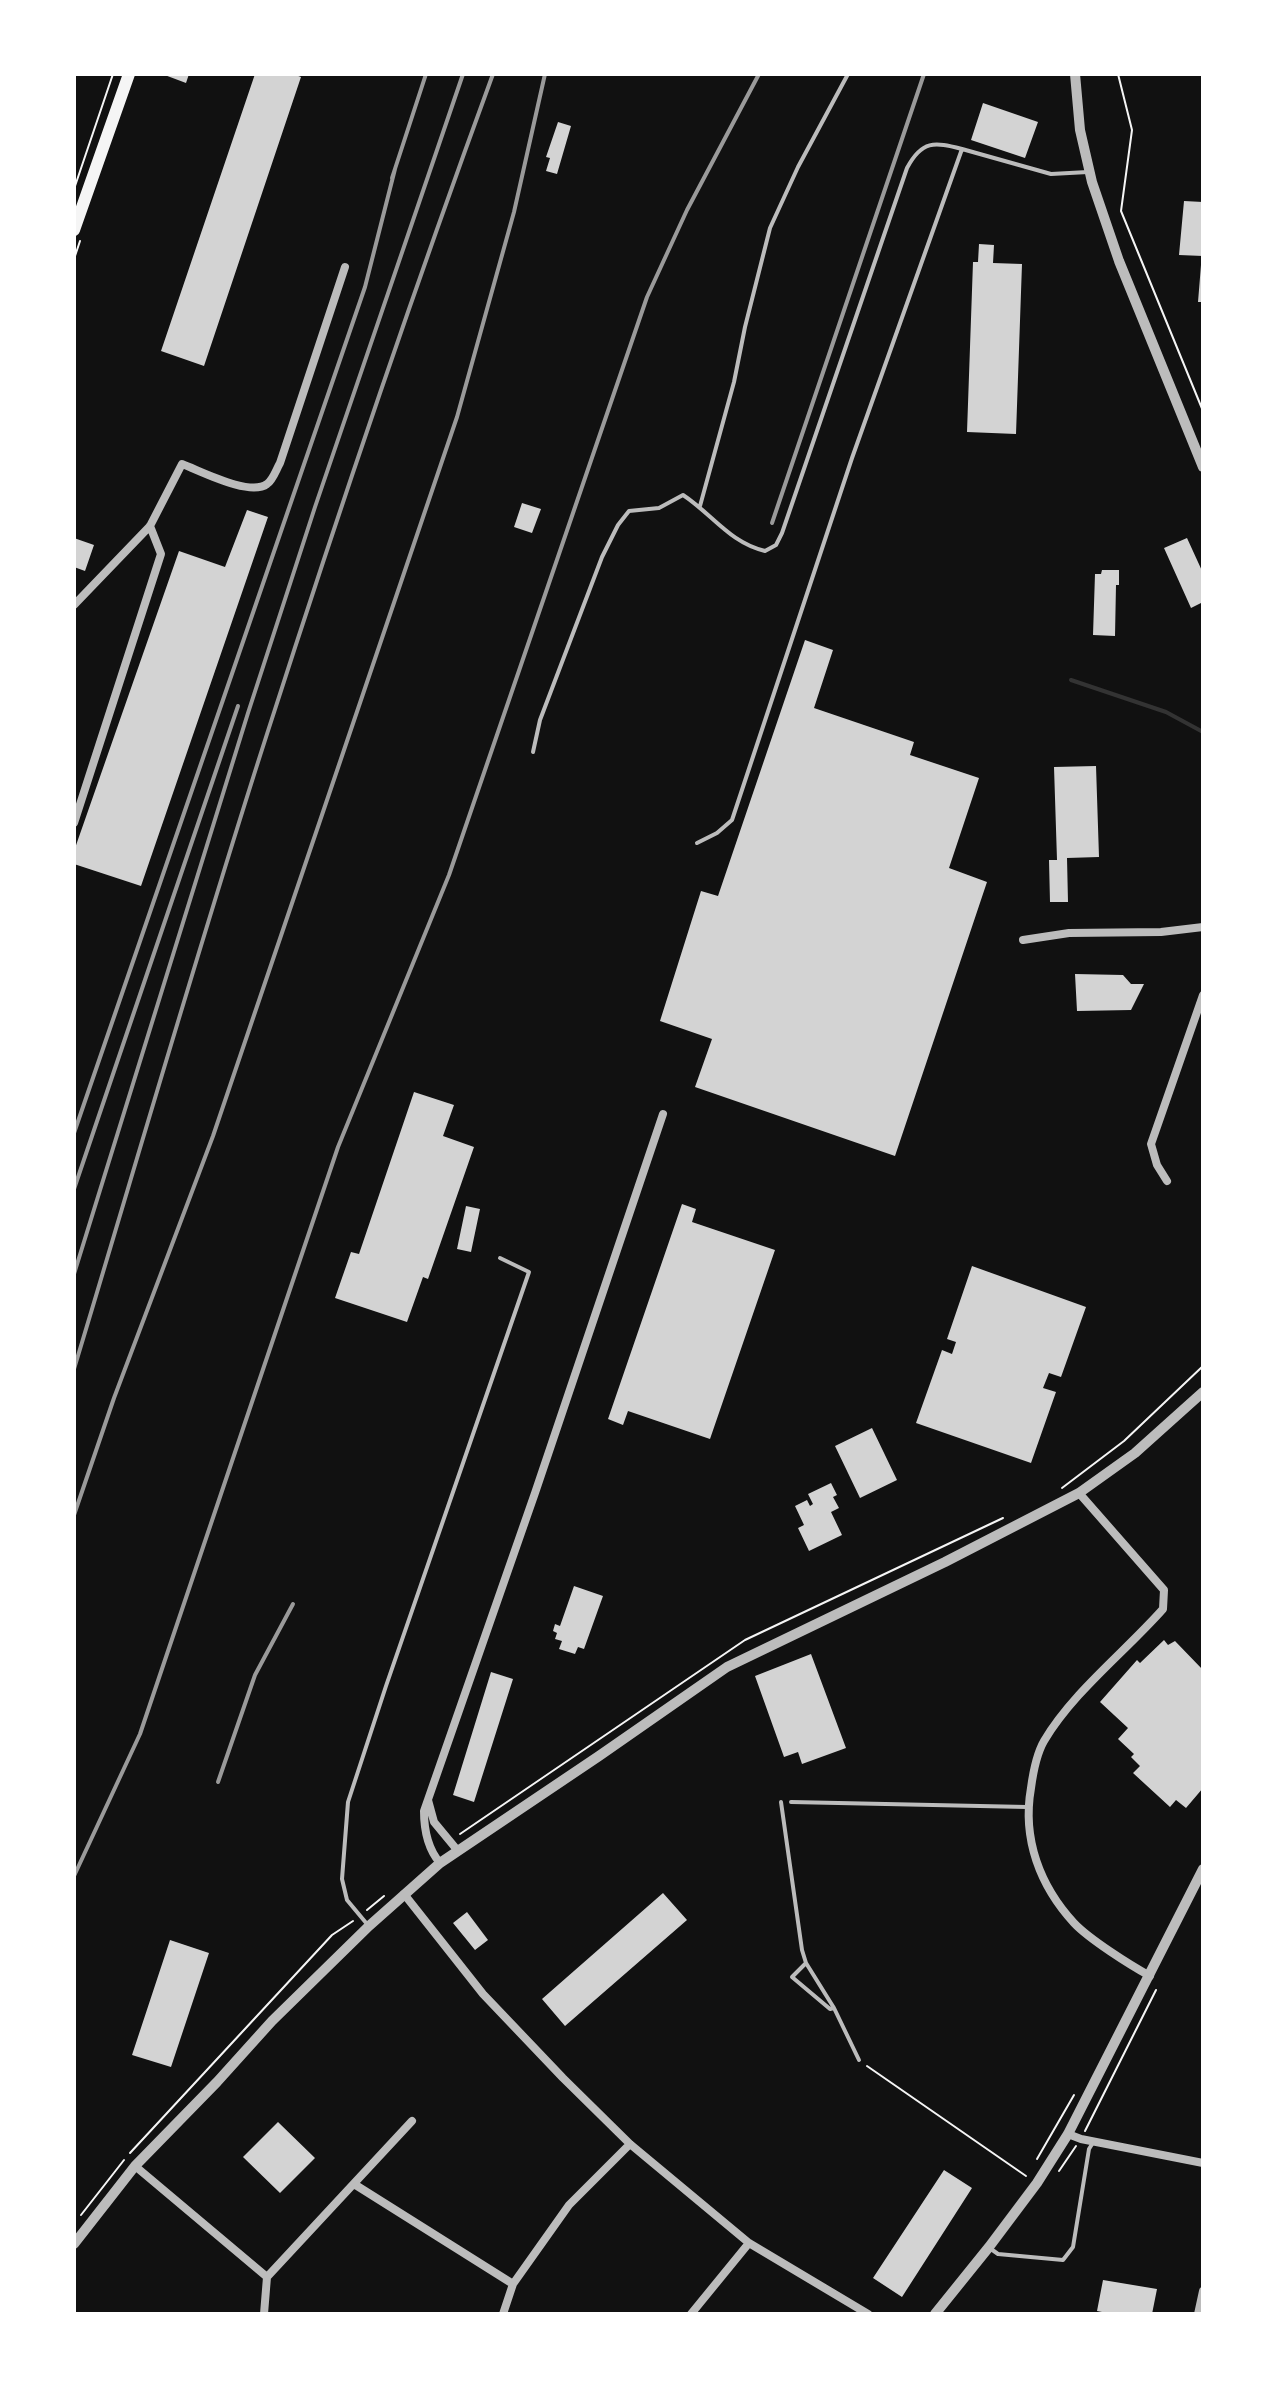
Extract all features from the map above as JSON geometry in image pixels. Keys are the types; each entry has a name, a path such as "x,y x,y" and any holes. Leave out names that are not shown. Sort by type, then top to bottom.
{"main road":[{"path":"74,230 129,74"}],"street":[{"path":"1075,74 1080,130 1119,261 1203,467"},
{"path":"74,605 150,526 182,464 238,486 259,488 269,484 280,463 345,267"},
{"path":"74,823 161,554 150,526"},
{"path":"1023,940 1069,933 1161,932 1203,927"},
{"path":"1167,1181 1157,1165 1151,1144 1203,995"},
{"path":"440,1863 432,1855 424,1829 424,1811 663,1114"},
{"path":"74,2244 135,2166 272,2021 369,1926 440,1863 727,1667 945,1562 1079,1493 1135,1453 1203,1392"},
{"path":"1079,1493 1164,1590 1163,1609 1082,1693 1042,1744 1027,1807 1032,1851 1054,1897 1076,1925 1150,1976"},
{"path":"428,1799 434,1822 458,1851"},
{"path":"935,2314 1037,2183 1068,2134 1203,1869"},
{"path":"404,1894 483,1994 630,2144 749,2243 868,2314"},
{"path":"264,2314 267,2277 412,2121"},
{"path":"1068,2134 1203,2163"},
{"path":"503,2314 513,2284 569,2205 630,2144"},
{"path":"135,2166 267,2277"},
{"path":"354,2184 513,2284"},
{"path":"691,2314 749,2243"},
{"path":"1198,2314 1203,2291"}],"lane":[{"path":"700,506 734,382 770,228 798,167 848,74"},
{"path":"533,752 540,720 602,557 629,511 659,508 683,495 749,547 765,551 776,545 907,168 919,149 942,144 1051,174 1090,171"},
{"path":"697,843 717,833 732,820 850,465 962,149"},
{"path":"369,1926 347,1900 342,1879 348,1802 529,1272 500,1258"},
{"path":"781,1802 802,1950 806,1963 834,2008 859,2060"},
{"path":"791,1802 1027,1807"},
{"path":"806,1963 792,1977 830,2009 834,2008"},
{"path":"989,2247 998,2254 1063,2260 1073,2247 1089,2149 1094,2141"}],"path":[{"path":"74,189 113,74"},
{"path":"1118,74 1132,130 1121,211 1203,411"},
{"path":"1057,1492 1124,1441 1203,1366"},
{"path":"719,1656 745,1640 1004,1517"},
{"path":"859,2060 1027,2177"},
{"path":"1035,2163 1074,2095"}],"building":[{"path":"162,74 189,74 186,83"},
{"path":"255,74 293,74 301,77 204,366 161,351"},
{"path":"983,103 1038,122 1025,158 971,140"},
{"path":"558,122 571,126 557,174 546,171 550,158 546,157"},
{"path":"1184,201 1203,202 1203,256 1179,255"},
{"path":"979,244 994,245 993,263 1022,264 1016,434 967,432 973,262 978,262"},
{"path":"1201,265 1203,302 1198,302"},
{"path":"522,503 541,509 532,533 514,527"},
{"path":"247,510 268,517 141,886 74,864 74,851 179,551 225,567"},
{"path":"74,538 94,545 85,571 74,567"},
{"path":"1187,538 1203,573 1203,602 1191,608 1164,548"},
{"path":"1102,570 1119,570 1115,636 1093,635 1095,574 1101,574"},
{"path":"805,640 833,650 814,708 914,742 910,755 979,778 949,868 987,882 895,1156 695,1087 712,1039 660,1021 701,891 718,896"},
{"path":"1096,766 1099,857 1067,858 1068,902 1050,902 1049,860 1057,860 1054,767"},
{"path":"1075,974 1123,975 1131,984 1144,984 1131,1010 1077,1011"},
{"path":"414,1092 454,1105 443,1136 474,1147 428,1279 423,1277 407,1322 335,1298 351,1252 359,1254"},
{"path":"682,1204 696,1209 692,1222 775,1250 710,1439 628,1411 623,1425 608,1419"},
{"path":"466,1206 480,1209 471,1252 457,1249"},
{"path":"972,1266 1086,1307 1061,1377 1049,1373 1043,1388 1056,1392 1031,1463 916,1423 942,1350 952,1354 956,1342 947,1339"},
{"path":"872,1428 897,1480 860,1498 835,1446"},
{"path":"831,1483 839,1508 831,1512 842,1535 809,1551 798,1528 804,1525 795,1506 807,1500 810,1506 813,1504 808,1494"},
{"path":"574,1586 603,1596 584,1649 578,1647 575,1654 559,1649 562,1641 555,1639 557,1633 553,1631 555,1624 560,1626"},
{"path":"1164,1640 1168,1645 1175,1641 1203,1670 1203,1788 1186,1808 1176,1800 1170,1807 1133,1773 1140,1766 1131,1757 1134,1754 1118,1739 1128,1728 1100,1702 1137,1660 1140,1663"},
{"path":"811,1654 846,1748 802,1764 798,1752 784,1757 755,1676"},
{"path":"491,1672 513,1679 474,1802 453,1795"},
{"path":"663,1893 687,1920 565,2026 542,1999"},
{"path":"467,1912 488,1940 475,1950 453,1923"},
{"path":"170,1940 209,1953 171,2067 132,2055"},
{"path":"278,2122 315,2158 280,2193 243,2157"},
{"path":"944,2170 972,2188 902,2297 873,2278"},
{"path":"1103,2280 1157,2289 1152,2314 1097,2311"}],"waterway":[{"path":"1071,680 1166,712 1203,732"}],"railway":[{"path":"392,178 426,74"},
{"path":"74,1274 248,713 463,74"},
{"path":"74,1369 267,734 377,403 493,74"},
{"path":"74,1515 114,1398 213,1136 457,417 514,212 545,74"},
{"path":"74,1876 140,1734 338,1147 449,875 647,297 687,210 759,74"},
{"path":"772,523 924,74"},
{"path":"74,1133 365,287 395,169"},
{"path":"74,1189 238,706"},
{"path":"218,1782 255,1675 293,1604"}]}
